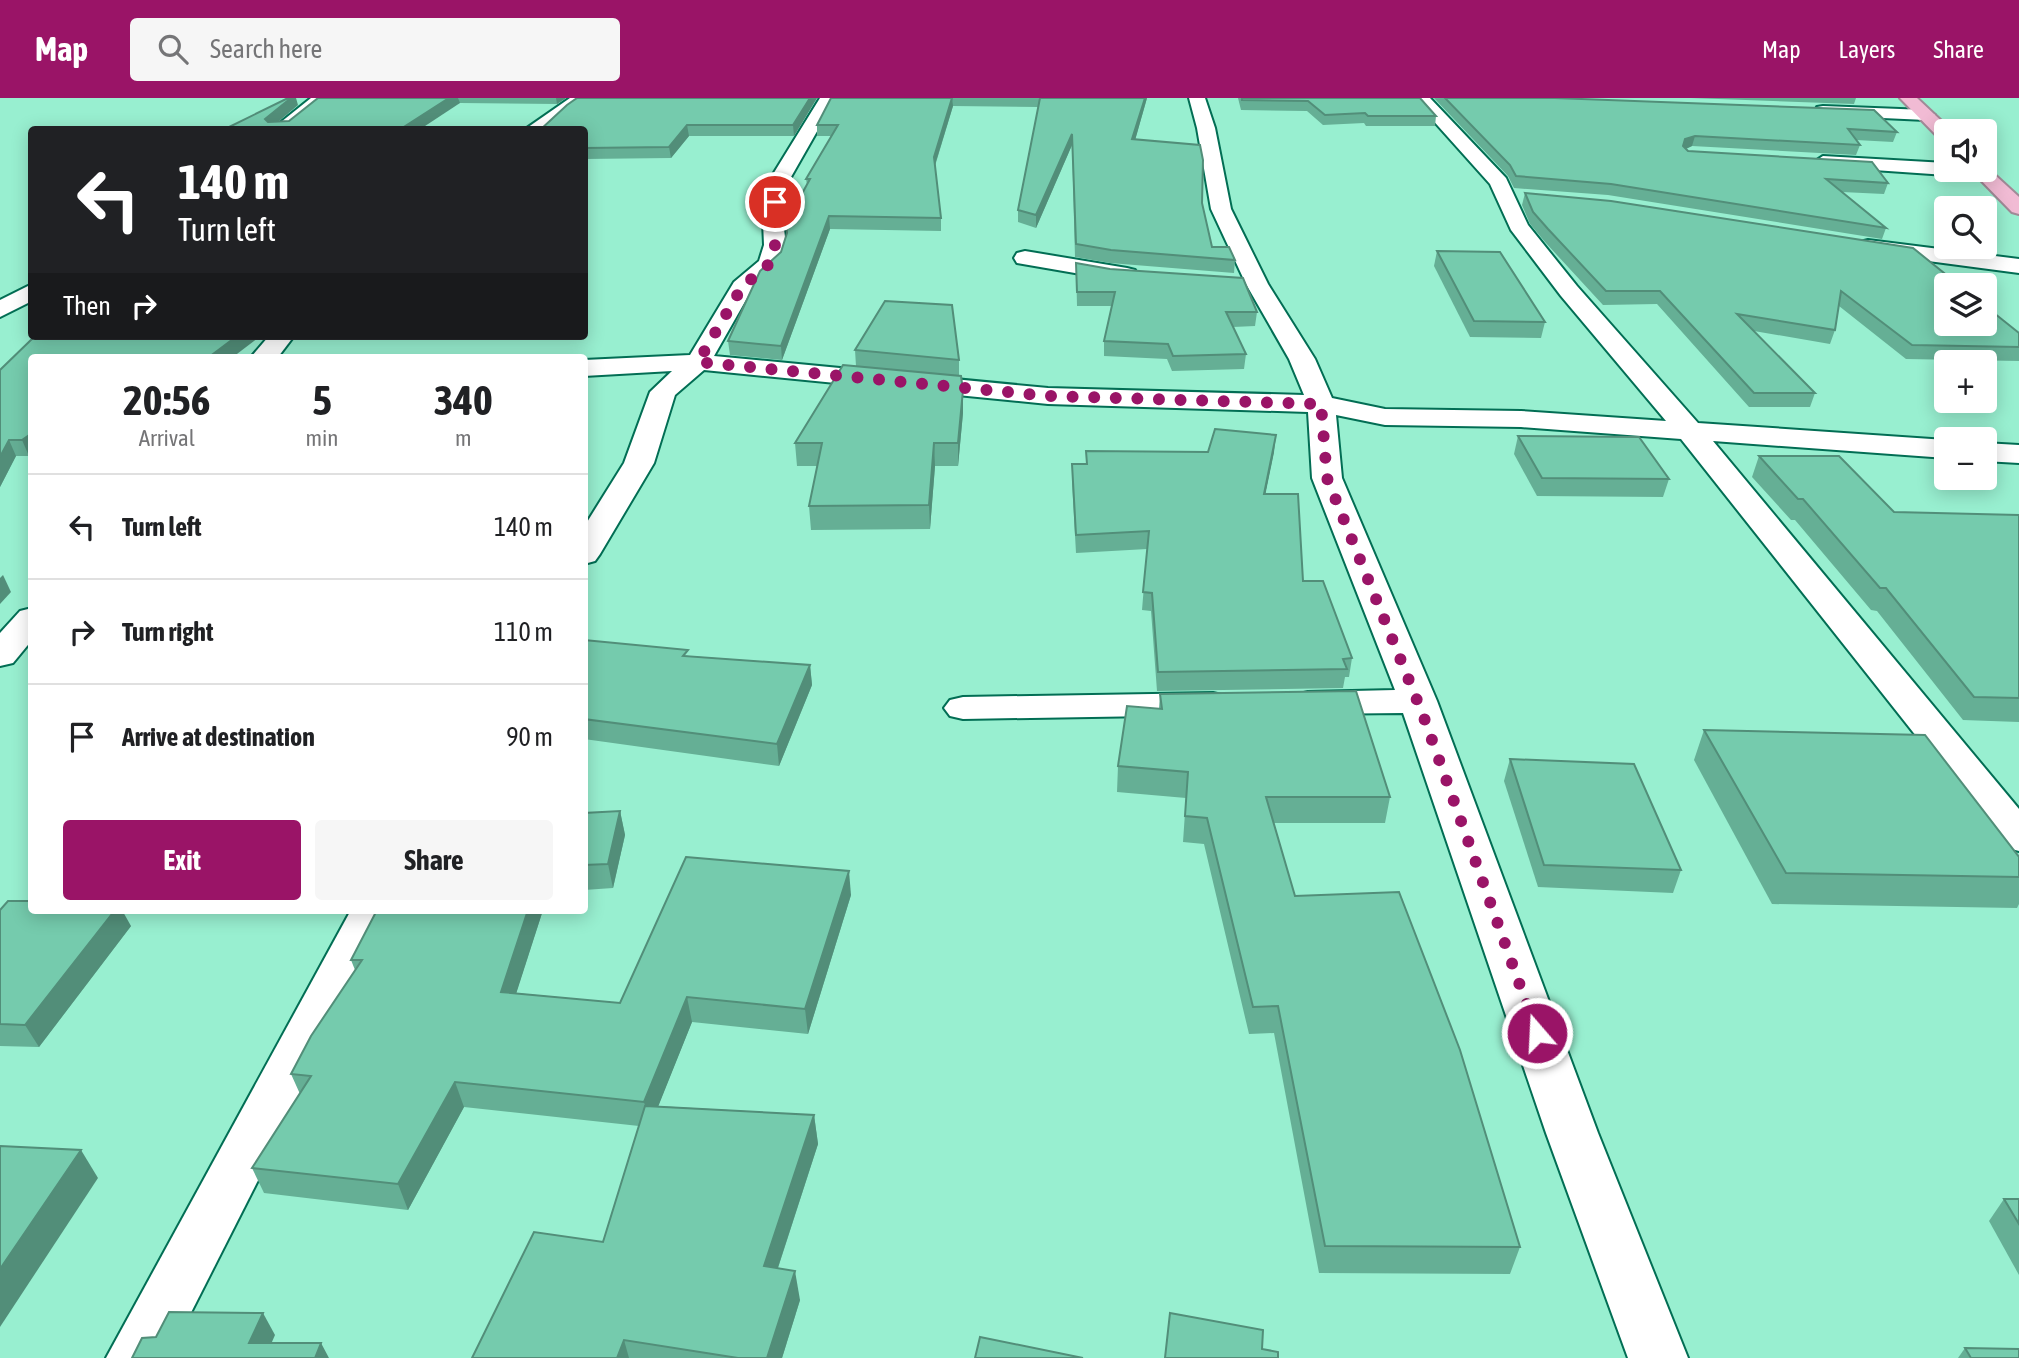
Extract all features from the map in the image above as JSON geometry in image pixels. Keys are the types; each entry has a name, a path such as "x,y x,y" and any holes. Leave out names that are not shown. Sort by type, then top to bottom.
{"highway":[{"path":"1908,98 1934,123"},
{"path":"1993,182 2019,208"}],"street":[{"path":"282,126 297,104 323,98"},
{"path":"538,126 581,98"},
{"path":"588,547 639,463 663,392 698,362 742,287 769,264 775,245 773,221 777,184 828,98"},
{"path":"1196,98 1206,128 1221,209 1245,283 1301,359 1321,404 1327,478 1418,701 1572,1133 1658,1358"},
{"path":"1422,98 1499,182 1516,196 1518,226 1569,291 1688,429 2019,838"},
{"path":"1801,110 1926,115"},
{"path":"1799,161 1934,168"},
{"path":"1847,243 2019,267"},
{"path":"1025,258 1110,274 1145,276"},
{"path":"0,310 28,293"},
{"path":"267,354 279,340"},
{"path":"588,368 698,362 1048,396 1321,404 1385,417 1521,419 1934,448"},
{"path":"1997,453 2019,454"},
{"path":"0,655 28,623"},
{"path":"963,708 1418,701"},
{"path":"136,1358 371,914"}],"building":[{"path":"288,98 291,98 265,119 268,122 289,121 318,98 449,98 405,126 231,126"},
{"path":"577,98 810,98 793,125 687,125 669,147 588,148 588,126 544,126"},
{"path":"831,98 952,98 934,157 941,218 829,216 781,346 728,341 760,271 781,252 787,233 786,223 810,179 806,179 838,125 817,125"},
{"path":"1040,98 1145,98 1132,139 1200,145 1203,160 1202,203 1212,247 1229,247 1235,260 1111,250 1076,244 1072,134 1036,215 1018,210"},
{"path":"1242,98 1420,98 1436,116 1368,116 1365,113 1325,115 1308,101"},
{"path":"1445,98 1555,98 1874,110 1897,132 1848,129 1860,145 1695,136 1685,139 1683,146 1688,151 1872,162 1888,183 1826,179 1886,228 1611,184 1516,176 1510,165"},
{"path":"1525,193 1611,201 1913,248 1944,273 1934,273 1934,336 1997,336 1997,315 2019,333 2019,347 1912,345 1841,291 1835,330 1737,314 1815,393 1754,393 1660,291 1606,291 1533,212"},
{"path":"1437,251 1500,252 1545,322 1474,321"},
{"path":"1076,263 1110,269 1243,278 1257,312 1226,312 1246,354 1173,356 1168,344 1104,341 1115,292 1077,292"},
{"path":"885,301 952,305 959,360 855,350"},
{"path":"31,340 232,340 213,354 28,354 28,436 22,440 9,440 0,457 0,370"},
{"path":"843,365 961,376 963,390 958,443 934,443 929,505 809,506 822,443 795,443"},
{"path":"1215,429 1276,435 1264,494 1298,494 1303,581 1323,581 1352,658 1343,659 1347,669 1158,672 1152,593 1143,592 1149,531 1076,535 1072,464 1087,464 1086,451 1208,452"},
{"path":"1518,436 1639,437 1669,479 1542,478"},
{"path":"1759,456 1839,456 1894,512 2019,515 2019,698 1974,697 1886,588 1880,588 1803,499 1798,499"},
{"path":"588,640 688,650 683,656 810,665 777,744 588,720"},
{"path":"1356,691 1390,797 1266,797 1295,896 1399,892 1460,1050 1520,1247 1325,1246 1278,1006 1253,1007 1207,818 1185,816 1188,772 1118,766 1127,706 1162,709 1160,694"},
{"path":"1704,730 1925,735 2019,857 2019,877 1786,873"},
{"path":"1510,759 1634,764 1681,870 1544,865"},
{"path":"620,811 608,864 588,865 588,813"},
{"path":"686,857 849,871 805,1009 687,997 644,1102 455,1082 398,1184 252,1168 311,1076 291,1074 311,1036 362,960 351,960 375,914 527,914 501,992 620,1003"},
{"path":"8,901 28,901 28,914 112,914 25,1025 0,1024 0,910"},
{"path":"645,1106 814,1115 764,1266 795,1271 767,1358 738,1358 624,1340 617,1358 472,1358 534,1232 603,1242"},
{"path":"0,1146 81,1150 0,1269"},
{"path":"2004,1199 2019,1199 2019,1224"},
{"path":"169,1312 263,1313 249,1343 321,1343 315,1358 132,1358 142,1338 156,1337"},
{"path":"1170,1313 1263,1330 1262,1349 1278,1352 1278,1358 1165,1358"},
{"path":"980,1337 1083,1358 975,1358"},
{"path":"1965,1348 2019,1349 2019,1358 1971,1358"}],"route":[{"path":"775,202 775,245 769,264 742,287 698,362 1048,396 1321,404 1327,478 1423,715 1537,1033"}]}
